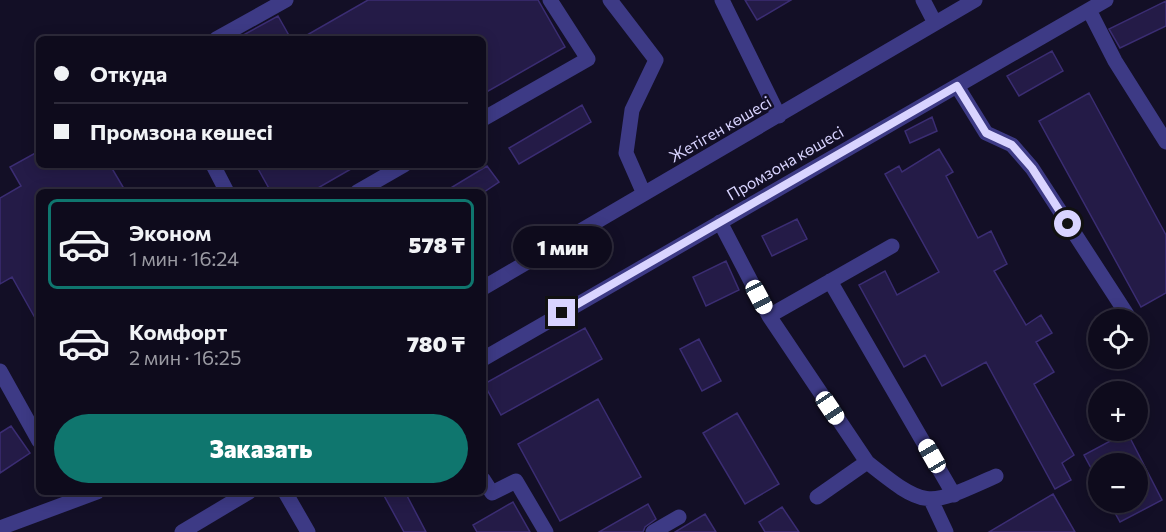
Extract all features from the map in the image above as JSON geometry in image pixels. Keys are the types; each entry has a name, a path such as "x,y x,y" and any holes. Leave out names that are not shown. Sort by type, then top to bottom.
{"street":[{"path":"221,36 286,0"},
{"path":"486,117 588,58 550,0"},
{"path":"610,0 656,60 632,110 626,153 644,194"},
{"path":"722,0 779,116"},
{"path":"923,0 935,23"},
{"name":"Жетіген көшесі","path":"486,286 975,0"},
{"name":"Промзона көшесі","path":"486,357 1106,0"},
{"path":"1089,10 1114,61 1166,142"},
{"path":"957,86 986,133 1012,145 1032,168 1123,309"},
{"path":"215,168 225,189"},
{"path":"362,189 399,168"},
{"path":"720,222 769,316 867,462 902,490 917,498 931,500 954,495 996,476"},
{"path":"769,316 892,246"},
{"path":"830,281 954,495"},
{"path":"0,371 36,436"},
{"path":"817,497 867,462"},
{"path":"486,484 492,494 516,481 546,532"},
{"path":"182,532 244,495"},
{"path":"287,495 308,532"},
{"path":"0,528 70,497"},
{"path":"931,500 946,532"},
{"path":"653,532 679,517"}],"building":[{"path":"368,0 538,0 565,47 486,92 486,36 305,36"},
{"path":"745,0 791,0 757,20"},
{"path":"1166,1 1166,26 1120,48 1109,29"},
{"path":"278,16 289,36 241,36"},
{"path":"1052,51 1063,71 1019,96 1007,76"},
{"path":"1089,93 1166,235 1166,293 1141,307 1039,121"},
{"path":"582,105 591,122 519,164 509,148"},
{"path":"932,117 937,131 910,143 905,131"},
{"path":"939,149 953,172 946,176 978,238 991,231 1007,264 994,271 1026,325 1041,315 1052,333 1036,342 1054,372 1034,384 1074,455 1062,463 1071,480 1055,489 986,362 942,386 925,355 904,367 859,285 885,271 897,295 939,272 885,174 899,166 902,172"},
{"path":"36,153 36,168 112,168 124,189 36,189 36,320 12,277 0,284 0,198 21,186 10,167"},
{"path":"258,168 353,168 316,189 269,189"},
{"path":"486,168 499,182 486,191 449,189"},
{"path":"797,219 807,239 772,256 762,236"},
{"path":"726,261 739,290 706,306 693,277"},
{"path":"585,328 602,359 501,415 486,388 486,383"},
{"path":"699,339 721,381 702,391 680,349"},
{"path":"598,399 641,477 560,521 518,444"},
{"path":"737,413 779,484 745,504 703,433"},
{"path":"11,426 30,453 0,473 0,433"},
{"path":"1110,441 1132,441 1138,453 1088,453 1088,462 1084,455"},
{"path":"1148,473 1162,500 1148,507"},
{"path":"1053,494 1075,532 989,532"},
{"path":"384,495 407,495 426,532 404,532"},
{"path":"513,502 530,532 477,532 473,525"},
{"path":"648,504 656,519 645,527 643,532 599,532"},
{"path":"782,507 799,532 765,532 759,522"},
{"path":"1115,513 1137,513 1120,522"},
{"path":"705,514 716,532 675,532"}],"route":[{"path":"562,313 957,86 986,133 1012,145 1032,168 1068,224"}]}
